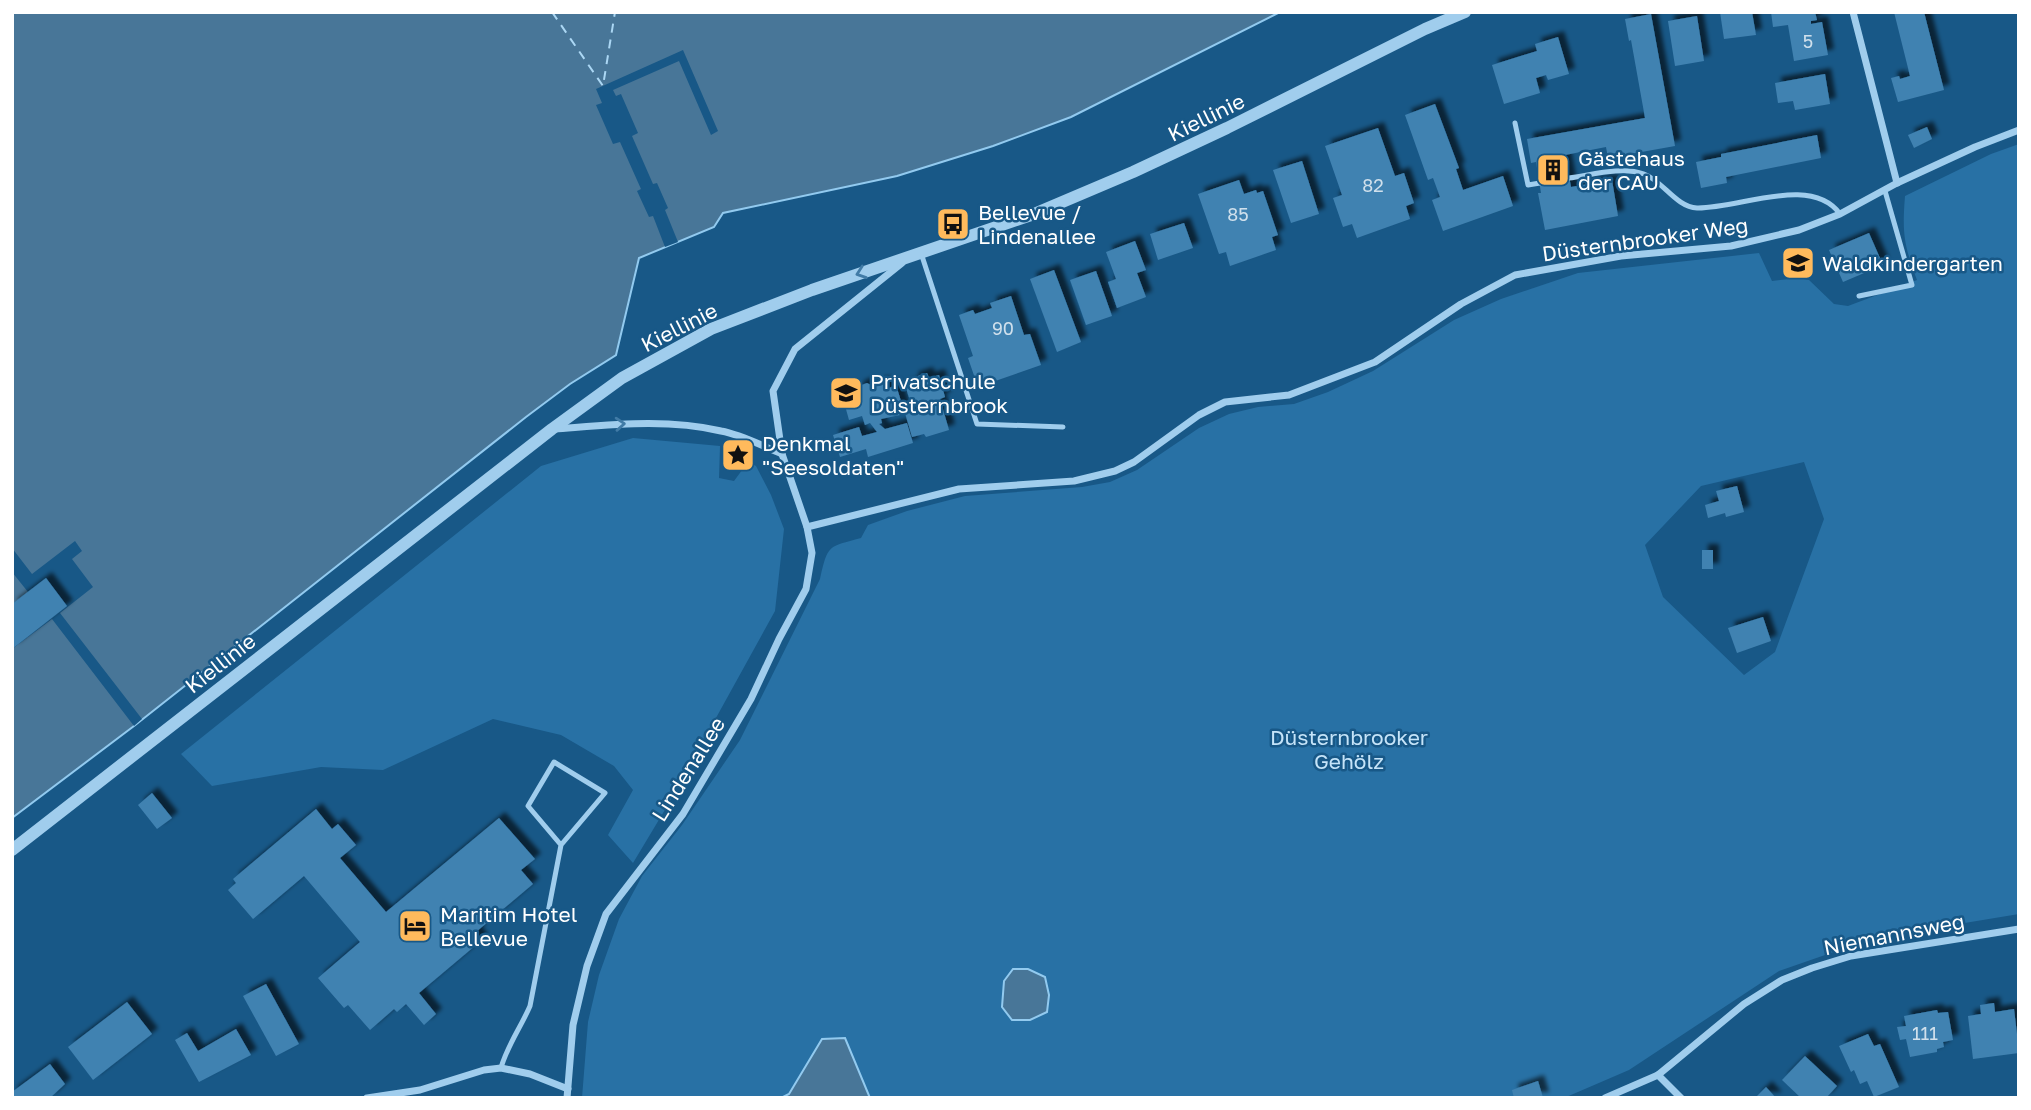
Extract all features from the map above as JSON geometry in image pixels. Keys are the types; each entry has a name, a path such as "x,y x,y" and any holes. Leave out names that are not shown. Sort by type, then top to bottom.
{"street":[{"name":"Kiellinie","path":"12,850 552,429 622,378 710,329 1034,214 1133,172 1465,12"},
{"path":"1853,12 1897,183"},
{"name":"Düsternbrooker Weg","path":"807,527 959,489 1093,478 1115,471 1134,462 1199,415 1225,402 1289,395 1375,362 1461,304 1515,275 1621,256 1731,246 1799,230 1840,214 1897,183 1975,147 2019,130"},
{"name":"Lindenallee","path":"567,1098 573,1025 587,966 606,914 683,814 751,699 806,589 812,553 807,527 782,454 774,391 795,349 916,254"},
{"path":"552,429 633,423 678,424 723,431 782,454"},
{"name":"Niemannsweg","path":"1605,1098 1658,1075 1744,1004 1782,981 1812,968 1851,956 2019,929"},
{"path":"367,1098 420,1090 484,1070 501,1068 530,1074 568,1089"},
{"path":"1658,1075 1681,1098"}],"lane":[{"path":"1515,123 1528,185 1540,183"},
{"path":"1569,178 1618,171 1633,172 1650,177 1689,206 1697,208 1808,195 1829,202 1840,214"},
{"path":"1859,296 1912,285 1885,191"},
{"path":"916,254 976,425 1063,427"},
{"path":"501,1068 505,1054 520,1030 530,1006 561,845 605,793 554,762 528,806 561,845"}],"green space":[{"name":"Düsternbrooker Gehölz","path":"2019,144 2019,914 1874,938 1779,971 1629,1070 1564,1098 870,1098 844,1038 822,1040 789,1094 781,1098 582,1098 588,1022 599,975 619,919 642,876 682,825 740,740 820,579 825,559 831,549 861,538 868,525 907,511 965,496 1082,487 1110,482 1137,470 1199,428 1229,414 1258,407 1294,404 1328,392 1373,371 1454,320 1501,299 1578,273 1759,253 1772,281 1799,278 1809,280 1834,304 1848,306 1917,280 1905,239 1905,196 1991,154","holes":["1804,462 1824,519 1775,652 1744,675 1663,597 1645,545 1701,486"]},
{"path":"633,438 720,446 719,478 734,481 748,462 756,466 784,529 775,611 633,863 608,835 633,790 614,766 561,735 493,719 383,770 321,767 212,786 181,754 541,466"}],"shaded area":[{"path":"12,12 1280,12 1071,117 993,146 897,176 723,213 714,227 639,258 616,355 570,384 526,417 134,726 12,818"},
{"path":"1013,969 1028,969 1045,977 1049,995 1047,1012 1030,1020 1012,1020 1002,1007 1004,981"},
{"path":"845,1038 870,1098 781,1098 789,1094 822,1039"}],"pier":[{"path":"683,50 718,131 711,135 679,61 613,90 616,96 621,94 638,133 632,136 653,184 657,183 668,208 665,210 678,242 665,247 653,216 649,217 637,191 641,189 620,142 613,144 596,105 602,103 596,89"},
{"path":"75,541 82,551 72,559 93,587 60,613 142,719 134,726 52,619 12,649 12,604 28,592 12,572 12,548 32,574"}],"building":[{"path":"1720,12 1752,12 1756,35 1724,39"},
{"path":"1771,12 1815,12 1817,20 1811,21 1811,24 1822,22 1828,55 1794,61 1788,25 1773,27"},
{"path":"1894,12 1924,12 1944,90 1898,102 1891,78 1910,76"},
{"path":"1651,14 1675,146 1608,158 1606,147 1565,155 1571,187 1612,180 1618,216 1545,230 1536,162 1531,163 1527,139 1645,118 1625,19"},
{"path":"1697,16 1704,61 1675,66 1668,21"},
{"path":"1558,37 1569,74 1548,80 1546,75 1536,78 1540,93 1504,104 1492,65 1537,51 1535,44"},
{"path":"1825,74 1830,104 1795,110 1793,101 1778,103 1775,83"},
{"path":"1435,104 1459,168 1456,169 1463,190 1503,176 1513,206 1443,231 1432,200 1440,197 1433,178 1428,180 1405,115"},
{"path":"1927,127 1932,139 1914,148 1908,135"},
{"path":"1378,128 1395,176 1404,173 1414,203 1406,206 1410,219 1357,238 1352,224 1343,227 1333,198 1342,195 1325,146"},
{"path":"1817,135 1821,158 1726,177 1727,183 1701,188 1696,162 1721,157 1721,154"},
{"path":"1302,161 1319,214 1291,223 1273,170"},
{"path":"1239,180 1244,194 1263,191 1278,235 1272,237 1276,250 1230,266 1226,252 1219,254 1198,194"},
{"path":"1184,223 1193,248 1158,260 1150,234"},
{"path":"1869,233 1883,265 1843,282 1829,250"},
{"path":"1135,241 1146,270 1137,273 1146,297 1117,308 1108,282 1116,279 1106,252"},
{"path":"1054,270 1081,342 1057,352 1030,279"},
{"path":"1096,271 1112,316 1086,325 1070,280"},
{"path":"1011,296 1024,335 1030,334 1041,365 978,387 968,358 973,356 959,315 973,310 975,314 992,308 990,303"},
{"path":"927,373 929,378 939,375 945,397 940,399 949,430 926,437 924,434 912,437 905,413 921,409 920,405 912,407 905,385 914,382 912,378"},
{"path":"881,382 888,384 889,388 896,385 905,414 881,419 882,423 879,424 885,429 907,423 913,443 868,457 866,449 840,457 833,435 859,427 862,436 877,432 870,423 865,425 862,416 849,420 844,402 858,398 856,392 859,386 867,383 873,386"},
{"path":"1737,486 1744,512 1726,517 1725,513 1708,518 1705,505 1719,501 1716,491"},
{"path":"1702,550 1713,550 1713,569 1702,569"},
{"path":"46,578 67,606 12,649 12,604"},
{"path":"1763,617 1771,641 1737,653 1728,628"},
{"path":"152,793 172,818 157,829 138,805"},
{"name":"Maritim Hotel Bellevue","path":"316,809 332,829 338,824 356,845 340,858 386,912 499,818 535,859 521,870 533,884 476,932 482,940 419,993 436,1014 424,1025 406,1004 397,1012 394,1009 370,1030 348,1005 344,1008 318,978 360,942 304,876 253,919 228,890 236,883 233,879"},
{"path":"266,984 299,1044 276,1056 243,996"},
{"path":"127,1002 152,1034 93,1080 68,1047"},
{"path":"1994,1003 1995,1012 2014,1009 2017,1034 2019,1033 2019,1053 1973,1059 1968,1016 1981,1014 1980,1005"},
{"path":"1937,1010 1938,1013 1948,1012 1953,1040 1943,1042 1944,1047 1937,1049 1937,1052 1910,1057 1906,1039 1900,1040 1897,1027 1906,1026 1904,1016"},
{"path":"236,1029 251,1055 199,1082 175,1040 187,1033 198,1051"},
{"path":"1868,1034 1874,1046 1880,1044 1899,1087 1874,1097 1867,1081 1860,1084 1854,1070 1851,1072 1839,1046"},
{"path":"1805,1056 1837,1086 1826,1098 1801,1098 1782,1080"},
{"path":"50,1064 65,1084 50,1098 12,1098 12,1092"},
{"path":"1538,1081 1543,1098 1514,1098 1512,1090"},
{"path":"1766,1087 1776,1098 1755,1098"}],"ferry route":[{"path":"552,12 603,86 615,12"}],"place":[{"name":"Gästehaus der CAU","path":"1553,170"},
{"name":"Bellevue / Lindenallee","path":"953,224"},
{"name":"Waldkindergarten","path":"1798,263"},
{"name":"Privatschule Düsternbrook","path":"846,393"},
{"name":"Denkmal \"Seesoldaten\"","path":"738,455"},
{"name":"Maritim Hotel Bellevue","path":"415,926"}]}
